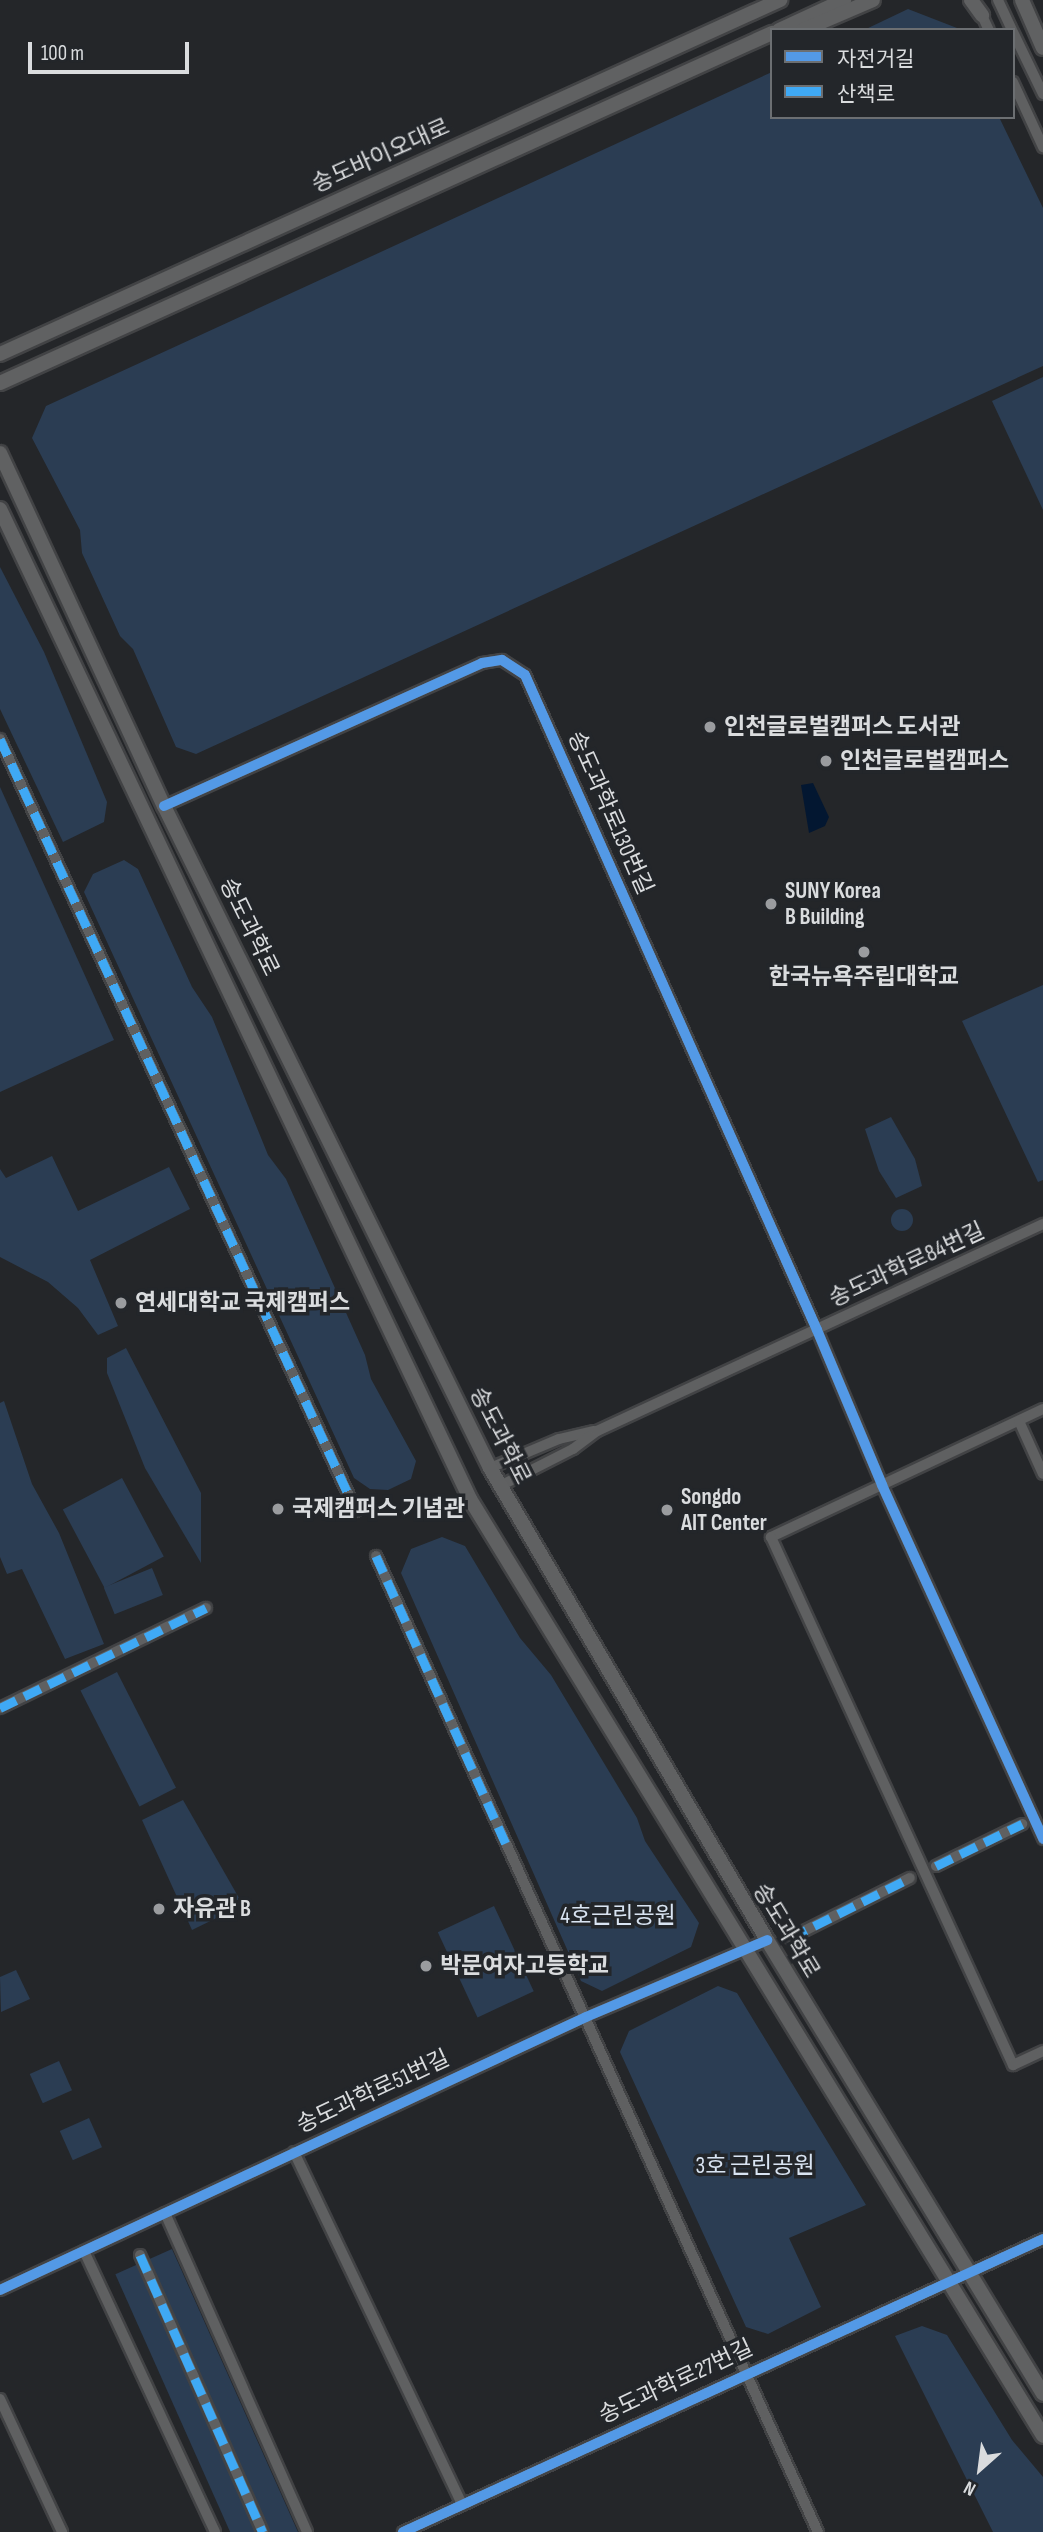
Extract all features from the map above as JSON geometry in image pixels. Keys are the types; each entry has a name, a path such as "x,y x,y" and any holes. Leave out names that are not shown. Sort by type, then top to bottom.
{"main road":[{"name":"송도바이오대로","path":"0,354 780,0"},
{"path":"783,28 844,0"},
{"path":"808,28 873,0"},
{"path":"973,0 982,15"},
{"path":"1022,0 1043,48"},
{"path":"0,383 770,34"},
{"path":"727,53 770,43"},
{"name":"송도과학로","path":"0,453 164,806 490,1468 767,1940 1043,2394"},
{"name":"송도과학로","path":"0,509 470,1499 1043,2436"}],"street":[{"path":"998,0 1012,28"},
{"path":"982,15 988,28"},
{"path":"1015,35 1043,94"},
{"path":"1015,86 1043,147"},
{"name":"송도과학로130번길","path":"164,806 482,663 502,660 524,675 817,1330 882,1485 1043,1839"},
{"path":"0,738 356,1511"},
{"name":"송도과학로84번길","path":"500,1486 573,1449 597,1431 1043,1224"},
{"path":"1043,1409 771,1537 1013,2065 1043,2051"},
{"path":"1018,1421 1043,1474"},
{"path":"490,1468 559,1438 597,1431"},
{"path":"376,1556 818,2532"},
{"path":"0,1708 206,1608"},
{"path":"936,1866 1021,1824"},
{"path":"790,1938 910,1878"},
{"name":"송도과학로51번길","path":"0,2290 586,2017 767,1940"},
{"path":"294,2152 462,2505"},
{"path":"165,2213 307,2532"},
{"name":"송도과학로27번길","path":"403,2532 744,2372 948,2284 1043,2239"},
{"path":"84,2251 215,2532"},
{"path":"140,2255 264,2532"},
{"path":"0,2399 62,2532"}],"green space":[{"path":"908,9 957,28 868,28"},
{"path":"770,73 770,119 1000,119 1043,208 1043,366 196,754 176,747 133,649 120,636 82,553 80,530 32,438 46,406"},
{"path":"1043,377 1043,510 992,401"},
{"path":"0,567 44,652 107,802 104,822 63,842 0,709"},
{"path":"0,787 114,1040 0,1092"},
{"path":"124,860 138,869 192,987 212,1017 268,1155 286,1179 365,1355 371,1379 416,1461 411,1479 388,1490 370,1489 354,1478 84,892 93,874"},
{"path":"1043,985 1043,1180 1038,1182 962,1021"},
{"path":"891,1117 915,1159 922,1186 896,1198 879,1171 865,1129"},
{"path":"52,1156 78,1211 169,1167 190,1209 90,1260 118,1326 98,1335 78,1308 48,1282 0,1257 0,1169 6,1178"},
{"path":"902,1209 910,1212 913,1220 910,1228 902,1231 894,1228 891,1220 894,1212"},
{"path":"126,1348 201,1493 201,1563 145,1468 107,1373 107,1358"},
{"path":"4,1401 32,1484 59,1533 104,1644 65,1659 22,1569 7,1574 0,1557 0,1403"},
{"path":"122,1478 164,1557 105,1588 63,1509"},
{"name":"4호근린공원","path":"442,1537 465,1546 520,1638 551,1675 637,1818 645,1841 699,1923 691,1947 602,1991 581,1981 401,1573 411,1549"},
{"path":"152,1568 163,1595 115,1614 104,1587"},
{"path":"117,1672 176,1788 139,1806 80,1691"},
{"path":"183,1800 243,1905 192,1930 142,1820"},
{"path":"494,1906 534,1991 478,2017 438,1932"},
{"path":"16,1970 30,1999 1,2012 0,1977"},
{"name":"3호 근린공원","path":"718,1986 737,1993 866,2205 789,2238 821,2307 768,2334 746,2327 620,2052 629,2031"},
{"path":"59,2061 72,2090 43,2103 30,2074"},
{"path":"89,2118 102,2147 73,2160 60,2131"},
{"path":"172,2249 298,2532 230,2532 115,2274"},
{"path":"922,2326 947,2335 1012,2440 1043,2477 1043,2532 993,2532 895,2336"}],"shaded area":[{"path":"813,783 829,817 825,826 809,833 801,785"}],"marked path":[{"path":"0,739 356,1511"},
{"path":"376,1556 509,1851"},
{"path":"0,1708 206,1608"},
{"path":"936,1866 1022,1824"},
{"path":"790,1938 910,1878"},
{"path":"140,2255 263,2532"}],"cycle path":[{"path":"164,806 482,663 502,660 525,675 817,1330 882,1485 1043,1839"},
{"path":"0,2290 586,2017 767,1940"},
{"path":"403,2532 1043,2239"}],"place":[{"name":"인천글로벌캠퍼스 도서관","path":"710,727"},
{"name":"인천글로벌캠퍼스","path":"826,761"},
{"name":"SUNY Korea B Building","path":"771,904"},
{"name":"한국뉴욕주립대학교","path":"864,952"},
{"name":"연세대학교 국제캠퍼스","path":"121,1303"},
{"name":"국제캠퍼스 기념관","path":"278,1509"},
{"name":"Songdo AIT Center","path":"667,1510"},
{"name":"자유관 B","path":"159,1909"},
{"name":"박문여자고등학교","path":"426,1966"}]}
